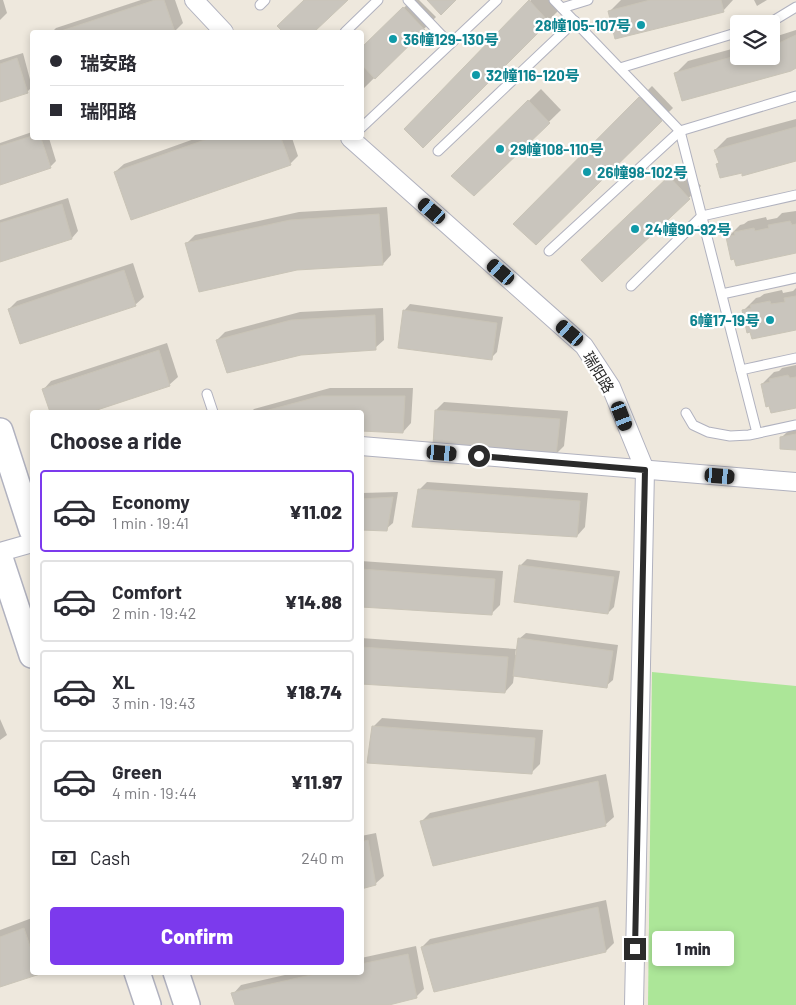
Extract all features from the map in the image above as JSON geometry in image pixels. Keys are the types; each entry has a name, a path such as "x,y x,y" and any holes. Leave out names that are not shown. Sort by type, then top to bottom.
{"street":[{"path":"194,0 222,30"},
{"name":"瑞阳路","path":"353,140 584,346 611,387 645,470 634,1005"},
{"path":"0,431 30,524"},
{"path":"364,446 796,482"},
{"path":"0,552 30,544"},
{"path":"0,558 30,649"},
{"path":"138,975 148,1005"},
{"path":"177,975 187,1005"}],"lane":[{"path":"408,0 450,44"},
{"path":"364,125 497,0"},
{"path":"554,0 680,131 757,433"},
{"path":"562,8 588,0"},
{"path":"347,30 374,1"},
{"path":"780,17 796,7"},
{"path":"438,151 574,21"},
{"path":"620,68 730,35"},
{"path":"549,251 680,131 796,96"},
{"path":"631,286 702,216 796,195"},
{"path":"722,294 796,278"},
{"path":"742,370 796,358"},
{"path":"207,394 212,410"},
{"path":"686,413 693,425 708,432 730,436 749,435 796,424"}],"green space":[{"path":"652,672 796,686 796,1005 648,1005"}],"building":[{"path":"155,0 164,0 174,30 64,30"},
{"path":"304,0 348,0 316,30 281,30 277,26"},
{"path":"427,0 456,0 441,15"},
{"name":"32幢116-120号","path":"529,0 549,22 423,148 404,129"},
{"name":"28幢105-107号","path":"650,0 721,0 724,12 615,39 608,11"},
{"name":"36幢129-130号","path":"403,7 425,30 375,79 364,67 364,45"},
{"path":"796,35 796,68 791,71 682,101 674,73 730,57 730,65 780,65 780,43"},
{"path":"17,58 28,93 0,102 0,64"},
{"name":"26幢98-102号","path":"639,97 662,121 536,245 513,224"},
{"name":"29幢108-110号","path":"528,100 550,123 474,196 451,176"},
{"path":"796,127 796,161 742,176 742,173 720,178 716,164 719,163 714,150"},
{"path":"30,137 30,140 42,140 51,168 0,185 0,146"},
{"path":"204,140 282,140 291,165 131,220 114,172"},
{"name":"24幢90-92号","path":"669,176 690,199 602,282 581,260"},
{"path":"62,204 72,239 0,262 0,223"},
{"path":"379,214 383,265 297,270 199,292 185,243 290,220"},
{"path":"790,221 792,225 796,224 796,253 736,266 734,259 731,260 726,237 735,235 734,232 754,228 755,231 769,228 768,225"},
{"path":"124,270 136,306 20,344 8,309"},
{"name":"6幢17-19号","path":"796,296 796,330 752,339 750,332 747,333 742,310 751,308 750,305 770,301 771,304 785,302 784,298"},
{"path":"403,310 497,323 492,360 398,348"},
{"path":"375,315 376,350 301,355 227,373 216,340 291,320"},
{"path":"159,350 170,386 97,410 49,410 42,389"},
{"path":"788,375 790,378 796,377 796,408 771,413 769,406 766,407 761,384 770,382 769,379"},
{"path":"321,396 405,396 403,433 364,431 364,410 268,410"},
{"path":"435,410 560,419 556,456 433,446"},
{"path":"796,434 796,450 780,449 780,437"},
{"path":"418,489 580,501 577,537 412,527"},
{"path":"393,497 387,531 364,530 364,499"},
{"path":"519,565 614,577 608,614 514,602"},
{"path":"364,569 495,579 492,615 364,607"},
{"path":"518,638 613,651 607,688 513,676"},
{"path":"364,647 508,657 505,693 364,684"},
{"path":"372,726 535,738 532,774 367,763"},
{"path":"598,781 606,826 433,866 420,821"},
{"path":"368,840 376,885 364,888 364,841"},
{"path":"598,907 606,952 434,992 421,947"},
{"path":"24,928 30,946 30,975 37,975 0,987 0,937"},
{"path":"408,954 417,998 389,1005 235,1005 231,993 311,975 364,975 364,963"}],"place":[{"name":"28幢105-107号","path":"641,25"},
{"name":"36幢129-130号","path":"393,39"},
{"name":"32幢116-120号","path":"476,75"},
{"name":"29幢108-110号","path":"500,149"},
{"name":"26幢98-102号","path":"587,172"},
{"name":"24幢90-92号","path":"635,229"},
{"name":"6幢17-19号","path":"770,320"}],"route":[{"path":"479,456 645,470 635,949"}]}
